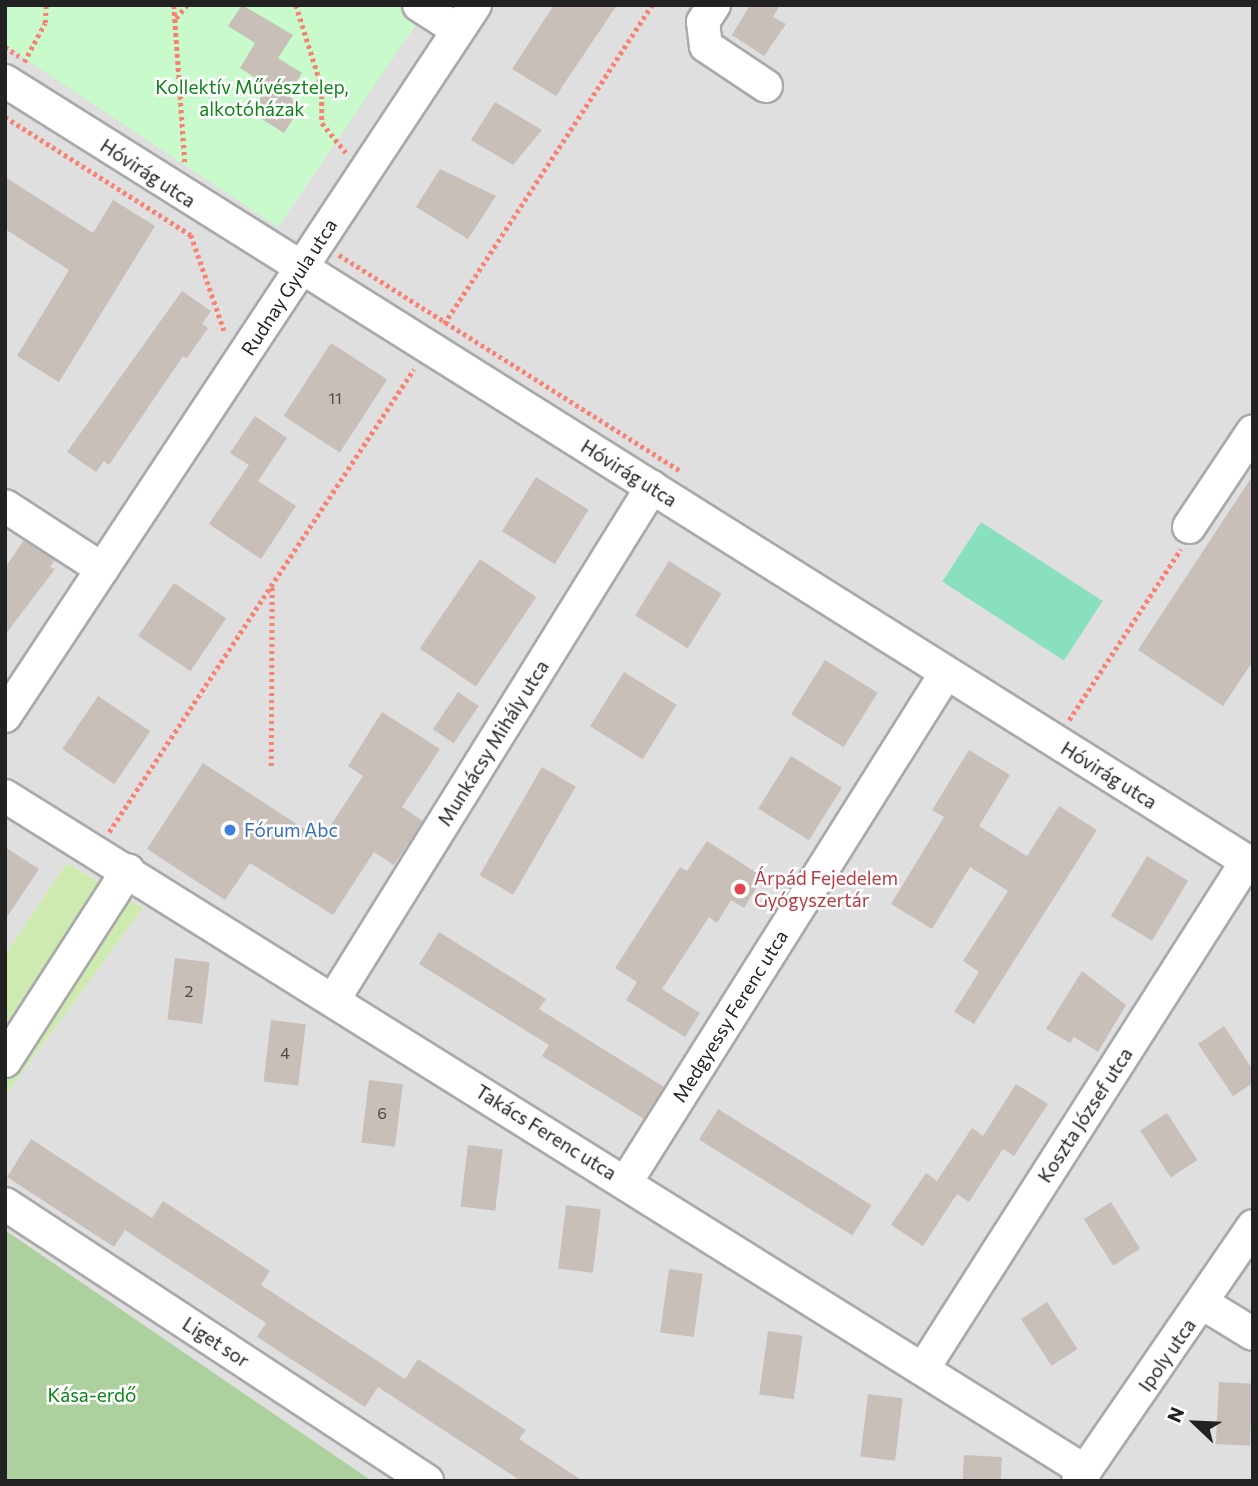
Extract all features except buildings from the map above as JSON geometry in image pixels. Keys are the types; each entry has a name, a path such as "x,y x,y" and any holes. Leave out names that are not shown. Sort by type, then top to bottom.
{"street":[{"path":"419,5 467,18"},
{"path":"714,5 703,22 706,47 766,86"},
{"name":"Rudnay Gyula utca","path":"5,716 467,18"},
{"name":"Hóvirág utca","path":"9,83 300,270 428,347 1250,863"},
{"path":"1189,527 1253,431"},
{"name":"Munkácsy Mihály utca","path":"334,999 652,487"},
{"path":"5,506 102,569"},
{"name":"Medgyessy Ferenc utca","path":"626,1182 946,673"},
{"name":"Takács Ferenc utca","path":"5,796 97,850 923,1369 1081,1476"},
{"name":"Koszta József utca","path":"923,1369 1250,863"},
{"path":"5,1061 128,870"},
{"name":"Liget sor","path":"5,1204 427,1481"},
{"name":"Ipoly utca","path":"1081,1476 1204,1304 1253,1226"},
{"path":"1204,1304 1253,1334"}],"path":[{"path":"9,83 45,23 46,5"},
{"path":"174,5 186,172"},
{"path":"176,19 187,5"},
{"path":"296,5 321,88 322,123 364,174"},
{"path":"97,850 652,5"},
{"path":"5,117 191,235 224,330"},
{"path":"1055,741 1187,540 1189,527"},
{"path":"271,766 272,585"}],"shaded area":[{"path":"5,5 1253,5 1253,1481 372,1481 5,1230 5,1096 143,908 67,863 5,955"}],"green space":[{"name":"Kollektív Művésztelep, alkotóházak","path":"5,5 395,5 419,20 278,227 5,46"},
{"path":"981,522 1103,601 1064,661 942,582"},
{"path":"67,863 143,908 5,1096 5,955"},
{"name":"Kása-erdő","path":"5,1230 372,1481 5,1481"}],"place":[{"name":"Fórum Abc","path":"230,830"},
{"name":"Árpád Fejedelem Gyógyszertár","path":"740,889"}]}
